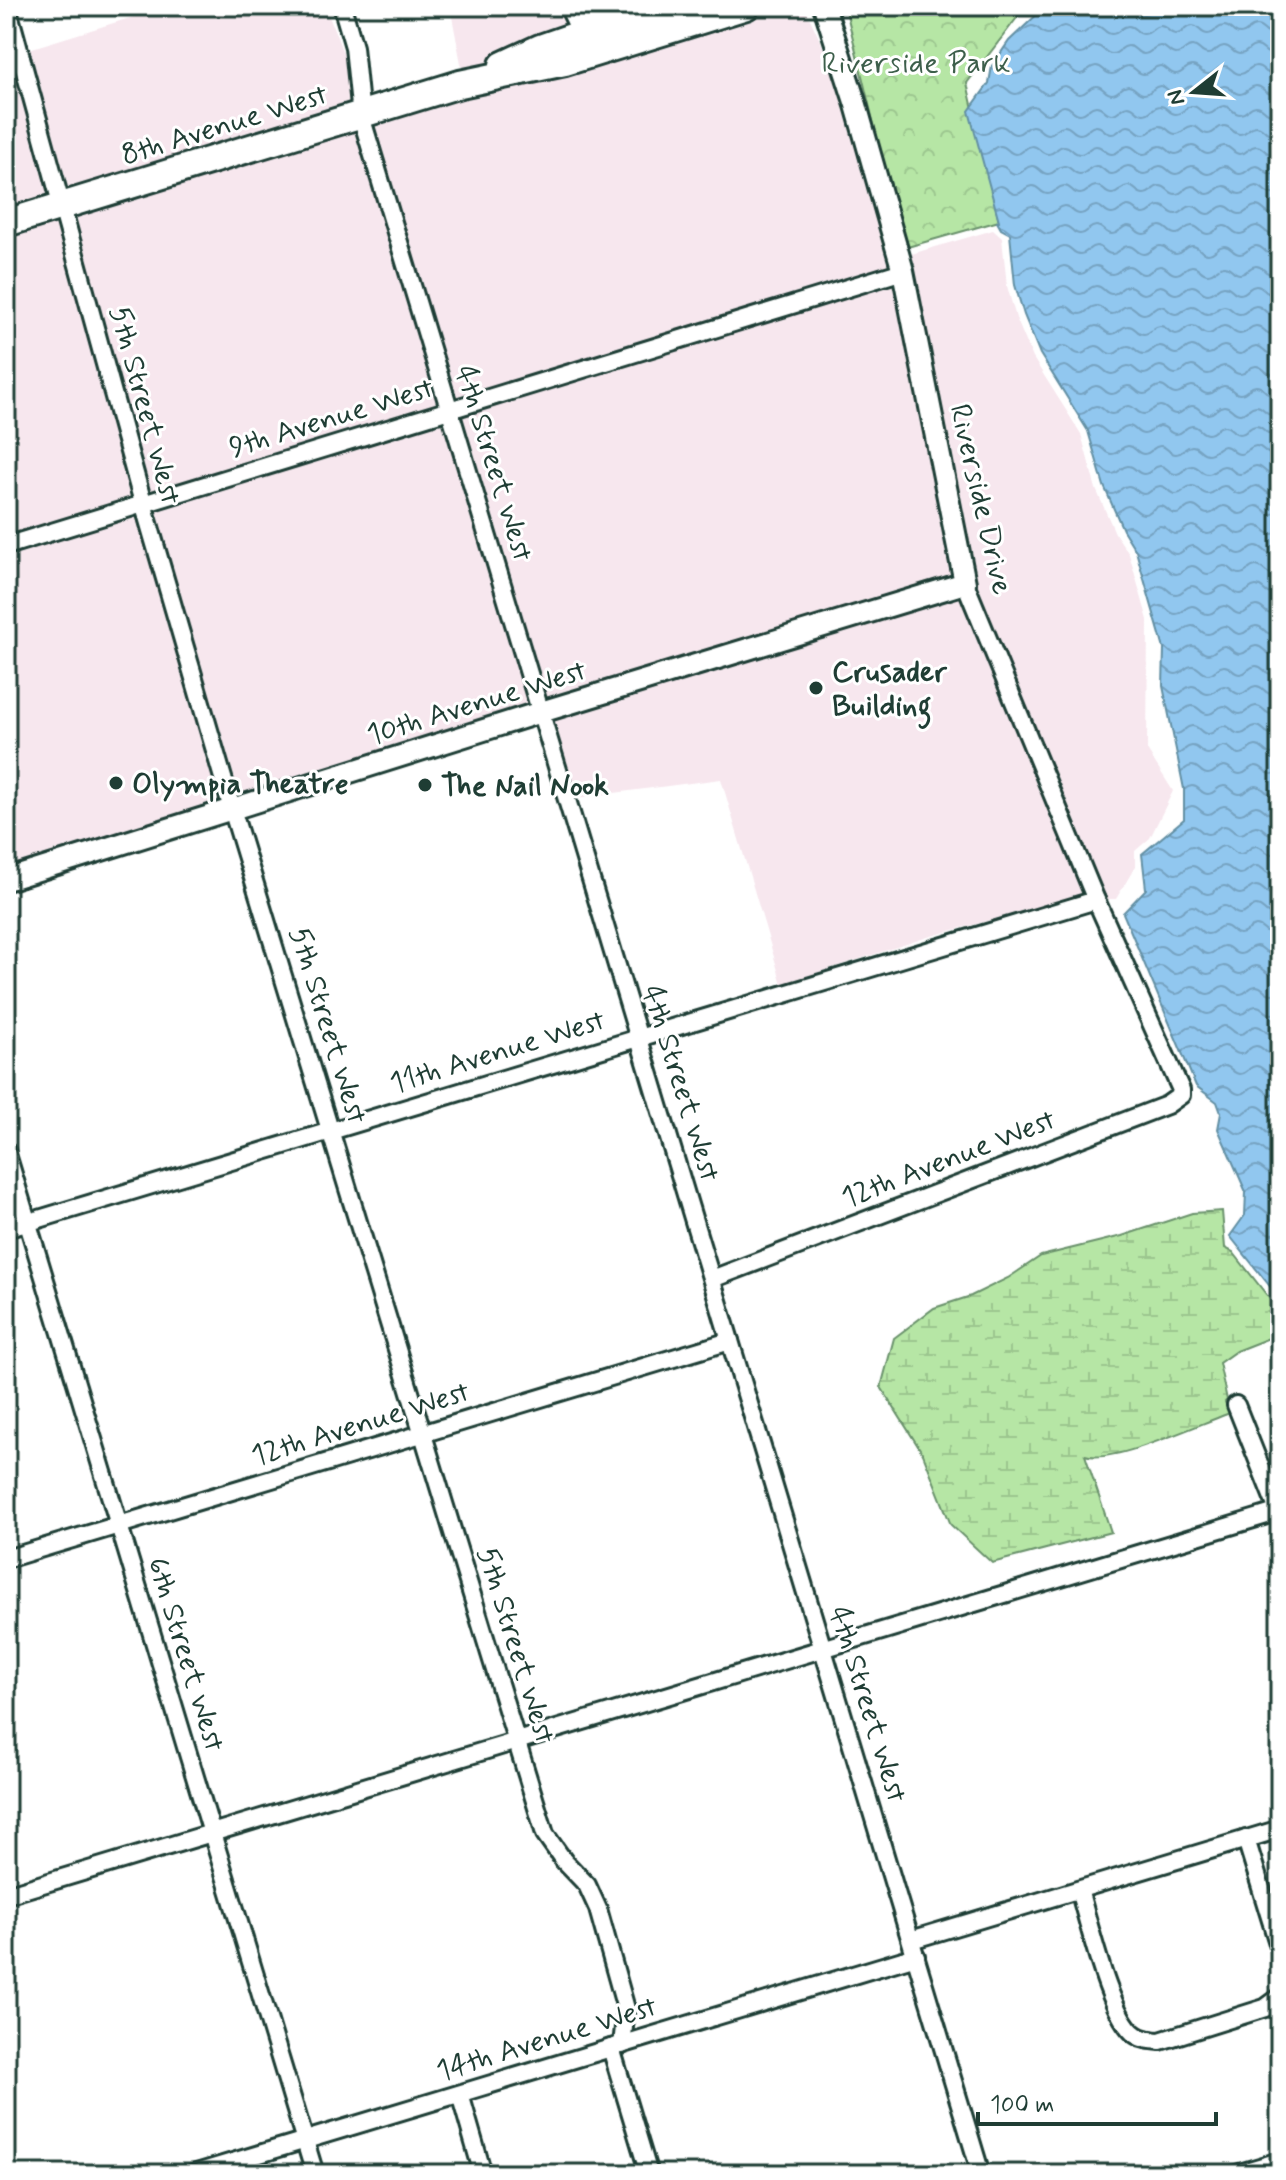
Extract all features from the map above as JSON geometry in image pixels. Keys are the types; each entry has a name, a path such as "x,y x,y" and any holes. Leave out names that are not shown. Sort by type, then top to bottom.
{"main road":[{"name":"8th Avenue West","path":"6,223 460,84 565,62 586,43 661,6"},
{"path":"663,33 711,6"},
{"name":"8th Avenue West","path":"586,43 663,33 746,6"}],"street":[{"name":"5th Street West","path":"7,6 143,503 232,809 545,1834 564,1861 587,1885 598,1909 626,2009 617,2046 649,2174"},
{"name":"4th Street West","path":"342,6 354,47 361,116 981,2174"},
{"path":"568,6 586,43"},
{"name":"Riverside Drive","path":"824,6 903,271 965,583 1096,900 1174,1074"},
{"name":"9th Avenue West","path":"6,546 903,271"},
{"name":"10th Avenue West","path":"6,880 965,583"},
{"name":"11th Avenue West","path":"6,1229 1096,900"},
{"name":"12th Avenue West","path":"712,1279 1167,1105 1181,1095 1174,1074"},
{"name":"6th Street West","path":"6,1151 315,2174"},
{"name":"12th Avenue West","path":"6,1559 730,1341"},
{"path":"6,1895 1280,1513 1236,1405"},
{"name":"14th Avenue West","path":"193,2174 617,2046 1079,1890 1280,1829"},
{"path":"1246,1839 1280,1950"},
{"path":"1079,1890 1119,2017 1135,2035 1160,2041 1265,2008 1280,1997"},
{"path":"460,2094 483,2174"},
{"path":"1236,2174 1280,2161"}],"shaded area":[{"path":"169,6 325,6 347,63 352,110 70,195 29,49"},
{"path":"450,6 558,6 569,28 463,74"},
{"path":"776,6 804,6 845,94 892,266 457,399 372,121"},
{"path":"11,54 53,200 6,214 6,56"},
{"path":"355,126 439,405 150,493 74,211"},
{"path":"57,216 132,498 6,537 6,232"},
{"path":"993,230 1002,238 1007,286 1016,318 1033,358 1081,434 1096,489 1115,533 1129,554 1148,620 1147,750 1173,791 1150,838 1135,851 1135,867 1116,899 1106,899 974,581 908,255"},
{"path":"895,282 955,578 548,702 461,415"},
{"path":"444,421 530,707 239,799 154,509"},
{"path":"137,514 221,804 6,872 6,554"},
{"path":"960,594 1084,895 928,937 782,984 721,779 576,798 552,717"}],"green space":[{"name":"Riverside Park","path":"845,6 1026,6 967,83 999,221 904,248"},
{"path":"1222,1211 1225,1248 1233,1252 1280,1312 1280,1354 1269,1338 1236,1351 1219,1363 1225,1402 1230,1413 1135,1449 1098,1457 1085,1455 1111,1532 992,1563 951,1525 923,1454 881,1387 894,1338 934,1308 971,1296 1008,1278 1041,1256 1122,1236 1192,1213"}],"water":[{"path":"1046,6 1280,6 1280,1299 1230,1236 1245,1215 1246,1192 1218,1129 1221,1113 1217,1102 1196,1086 1123,913 1146,889 1142,854 1184,819 1184,789 1163,686 1164,649 1136,551 1104,486 1088,431 1040,354 1024,315 1015,285 1010,234 1001,229 997,222 969,111 989,83 992,66 1009,41"}],"place":[{"name":"Crusader Building","path":"816,688"},
{"name":"Olympia Theatre","path":"116,783"},
{"name":"The Nail Nook","path":"425,785"}]}
